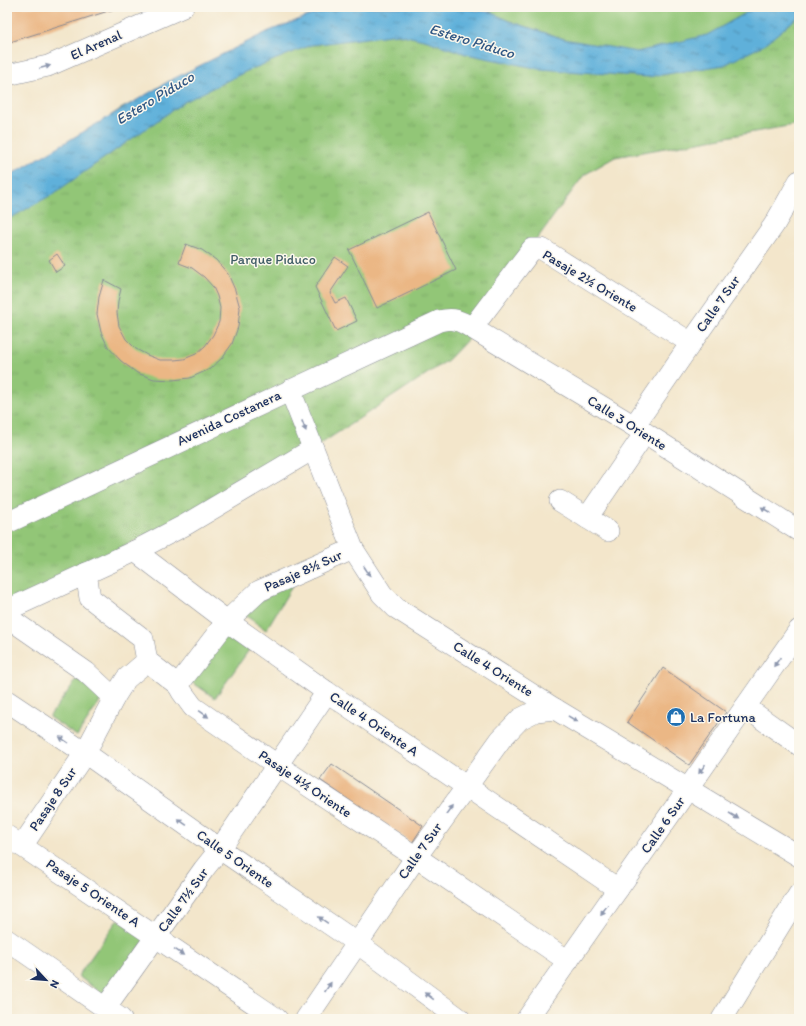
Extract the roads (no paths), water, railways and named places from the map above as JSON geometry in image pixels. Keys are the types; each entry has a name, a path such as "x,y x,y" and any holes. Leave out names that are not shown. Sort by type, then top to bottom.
{"street":[{"name":"El Arenal","path":"7,75 48,66 183,7"},
{"name":"Calle 7 Sur","path":"587,518 691,343 774,225 798,187"},
{"name":"Pasaje 2½ Oriente","path":"472,328 532,249 542,249 691,343"},
{"name":"Calle 3 Oriente","path":"452,318 472,328 639,430 799,531"},
{"name":"Avenida Costanera","path":"7,523 439,321 452,318"},
{"name":"Calle 4 Oriente","path":"290,390 353,549 382,594 396,608 555,708 799,856"},
{"path":"7,610 135,551 185,525 313,449"},
{"path":"560,501 608,531"},
{"name":"Pasaje 8½ Sur","path":"178,686 227,621 258,591 353,549"},
{"name":"Calle 4 Oriente A","path":"135,551 227,621 327,692 618,889"},
{"path":"85,753 114,698 126,679 146,661 143,639 90,598 86,573"},
{"path":"7,617 86,672 114,698"},
{"name":"Calle 6 Sur","path":"527,1019 745,707 798,635"},
{"name":"Pasaje 4½ Oriente","path":"146,661 178,686 194,707 277,765 416,857 568,961"},
{"name":"Calle 7½ Sur","path":"113,1013 156,936 220,849 327,692"},
{"path":"745,707 799,746"},
{"name":"Calle 7 Sur","path":"306,1019 416,857 501,739 520,719 536,711 555,708"},
{"name":"Calle 5 Oriente","path":"10,709 85,753 220,849 358,943 460,1019"},
{"name":"Pasaje 8 Sur","path":"14,841 85,753"},
{"name":"Pasaje 5 Oriente A","path":"14,841 277,1019"},
{"path":"722,1019 799,894"},
{"path":"7,940 113,1013"}],"water":[{"name":"Estero Piduco","path":"348,7 452,7 490,12 512,22 564,39 637,52 707,35 755,7 799,7 799,16 764,45 724,65 648,77 540,69 466,54 428,41 398,34 311,45 247,71 184,102 53,194 7,220 7,177 169,81 269,31 311,15"}],"place":[{"name":"La Fortuna","path":"676,717"}],"park label":[{"name":"Parque Piduco","path":"273,259"}]}
